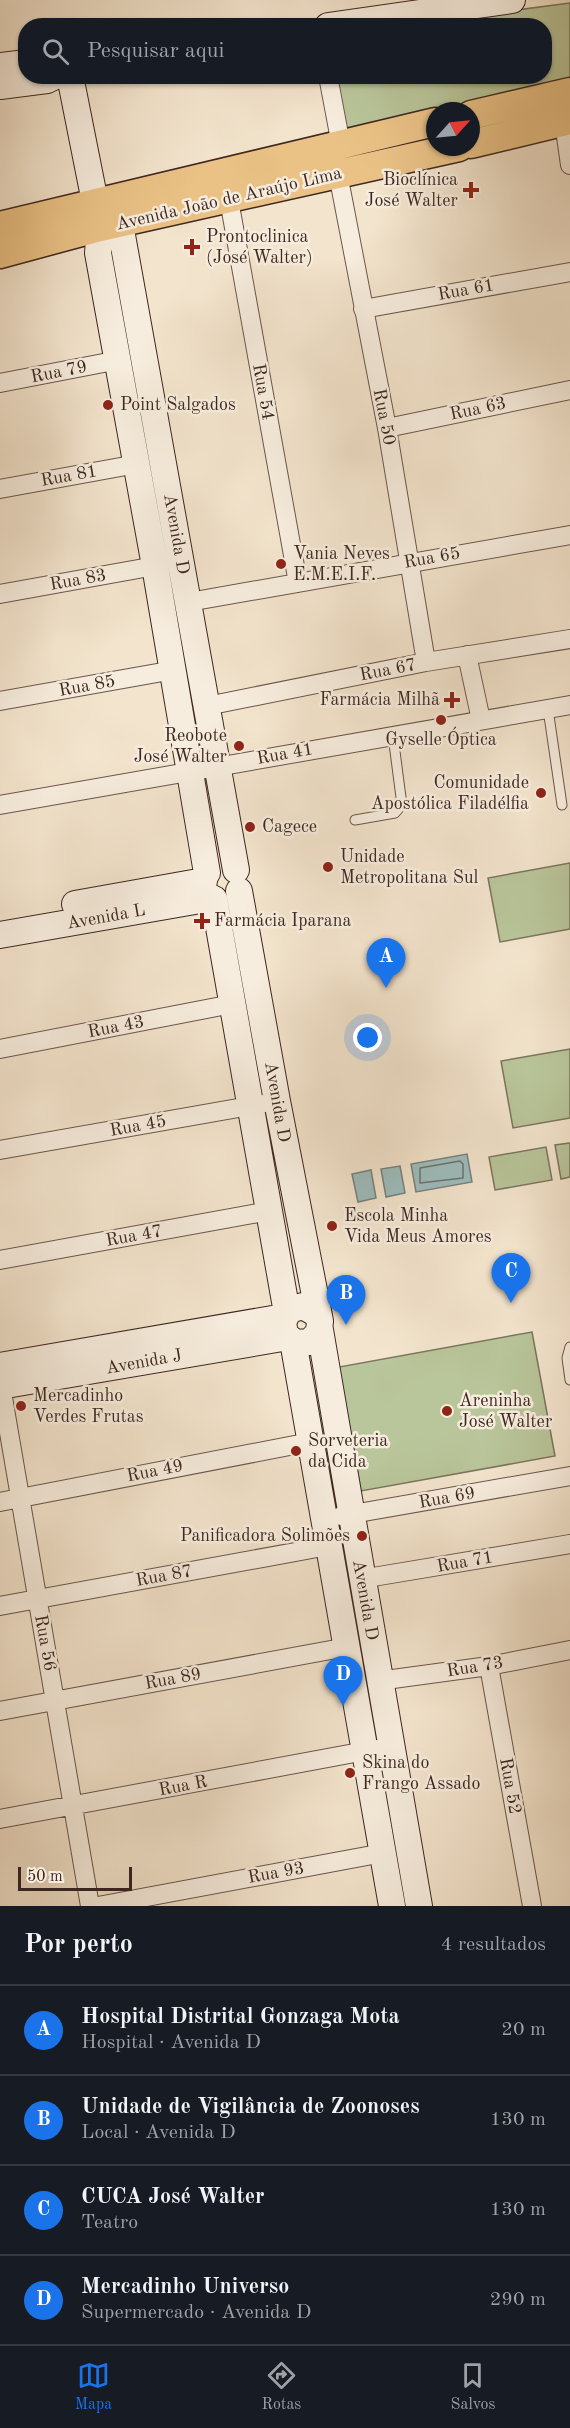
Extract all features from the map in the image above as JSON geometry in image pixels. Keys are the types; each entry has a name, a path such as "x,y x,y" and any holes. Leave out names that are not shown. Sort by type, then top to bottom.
{"main road":[{"path":"373,18 453,4 512,0"},
{"path":"0,66 18,64"},
{"path":"0,86 18,84"},
{"path":"72,84 108,213"},
{"path":"480,113 570,92"},
{"path":"480,142 567,121"},
{"name":"Avenida João de Araújo Lima","path":"0,254 108,213 341,145 426,124"},
{"name":"Avenida João de Araújo Lima","path":"0,226 229,200 426,154"},
{"name":"Avenida D","path":"108,213 98,253 119,360 210,888 323,1519 347,1647 378,1748 419,1906"},
{"name":"Avenida D","path":"108,213 189,602 318,1322 378,1681 378,1748 383,1853 392,1906"},
{"path":"210,888 219,864 225,864 238,880"},
{"name":"Avenida L","path":"0,918 210,888"},
{"name":"Avenida L","path":"0,935 210,888"},
{"name":"Avenida J","path":"0,1380 288,1327 303,1344 310,1342 318,1322"}],"street":[{"path":"330,84 341,145"},
{"path":"567,121 570,165"},
{"name":"Rua 50","path":"338,174 387,428 426,662"},
{"name":"Rua 54","path":"229,200 298,584"},
{"name":"Rua 61","path":"363,309 570,272"},
{"name":"Rua 79","path":"0,383 119,360"},
{"name":"Rua 63","path":"387,428 570,390"},
{"name":"Rua 81","path":"0,489 137,464"},
{"name":"Rua 65","path":"189,602 570,535"},
{"name":"Rua 83","path":"0,594 155,566"},
{"name":"Rua 67","path":"207,706 426,662 570,639"},
{"path":"467,655 481,720"},
{"name":"Rua 85","path":"0,701 174,670"},
{"name":"Rua 41","path":"0,805 570,705"},
{"name":"Rua 43","path":"0,1049 232,1004"},
{"name":"Rua 45","path":"0,1150 277,1101"},
{"name":"Rua 47","path":"0,1260 268,1211"},
{"name":"Rua 56","path":"0,1380 90,1906"},
{"name":"Rua 49","path":"0,1502 310,1442"},
{"name":"Rua 69","path":"323,1519 570,1476"},
{"name":"Rua 71","path":"361,1579 570,1544"},
{"name":"Rua 87","path":"0,1606 328,1546"},
{"name":"Rua 89","path":"0,1711 347,1647"},
{"name":"Rua 73","path":"378,1681 489,1666 570,1650"},
{"name":"Rua 52","path":"489,1666 532,1906"},
{"name":"Rua R","path":"0,1819 378,1748"},
{"name":"Rua 93","path":"98,1906 383,1853"}],"lane":[{"path":"548,709 562,805"},
{"path":"355,820 396,813 402,804 393,736"},
{"path":"570,1347 567,1358 570,1380"}],"green space":[{"path":"570,3 570,86 480,106 480,102 426,102 426,114 348,136 330,84 552,84 552,18 455,18"},
{"path":"570,863 570,929 500,942 488,878"},
{"path":"570,1049 570,1118 513,1128 501,1061"},
{"path":"570,1143 570,1177 561,1179 555,1145"},
{"path":"546,1147 552,1180 495,1190 489,1157"},
{"name":"Areninha José Walter","path":"532,1332 555,1456 361,1491 339,1367"}],"water":[{"path":"467,1154 472,1182 416,1192 411,1164"},
{"path":"400,1166 405,1193 386,1197 381,1169"},
{"path":"371,1170 376,1198 358,1202 352,1174"}],"place":[{"name":"Bioclínica José Walter","path":"471,190"},
{"name":"Prontoclinica (José Walter)","path":"192,247"},
{"name":"Point Salgados","path":"108,405"},
{"name":"Vania Neves E.M.E.I.F.","path":"281,564"},
{"name":"Farmácia Milhã","path":"452,700"},
{"name":"Gyselle Óptica","path":"441,720"},
{"name":"Reobote José Walter","path":"239,746"},
{"name":"Comunidade Apostólica Filadélfia","path":"541,793"},
{"name":"Cagece","path":"250,827"},
{"name":"Unidade Metropolitana Sul","path":"328,867"},
{"name":"Farmácia Iparana","path":"202,921"},
{"name":"Hospital Distrital Gonzaga Mota","path":"386,988"},
{"name":"Escola Minha Vida Meus Amores","path":"332,1226"},
{"name":"CUCA José Walter","path":"511,1303"},
{"name":"Unidade de Vigilância de Zoonoses","path":"346,1325"},
{"name":"Mercadinho Verdes Frutas","path":"21,1406"},
{"name":"Areninha José Walter","path":"447,1411"},
{"name":"Sorveteria da Cida","path":"296,1451"},
{"name":"Panificadora Solimões","path":"362,1536"},
{"name":"Mercadinho Universo","path":"343,1706"},
{"name":"Skina do Frango Assado","path":"350,1773"}]}
